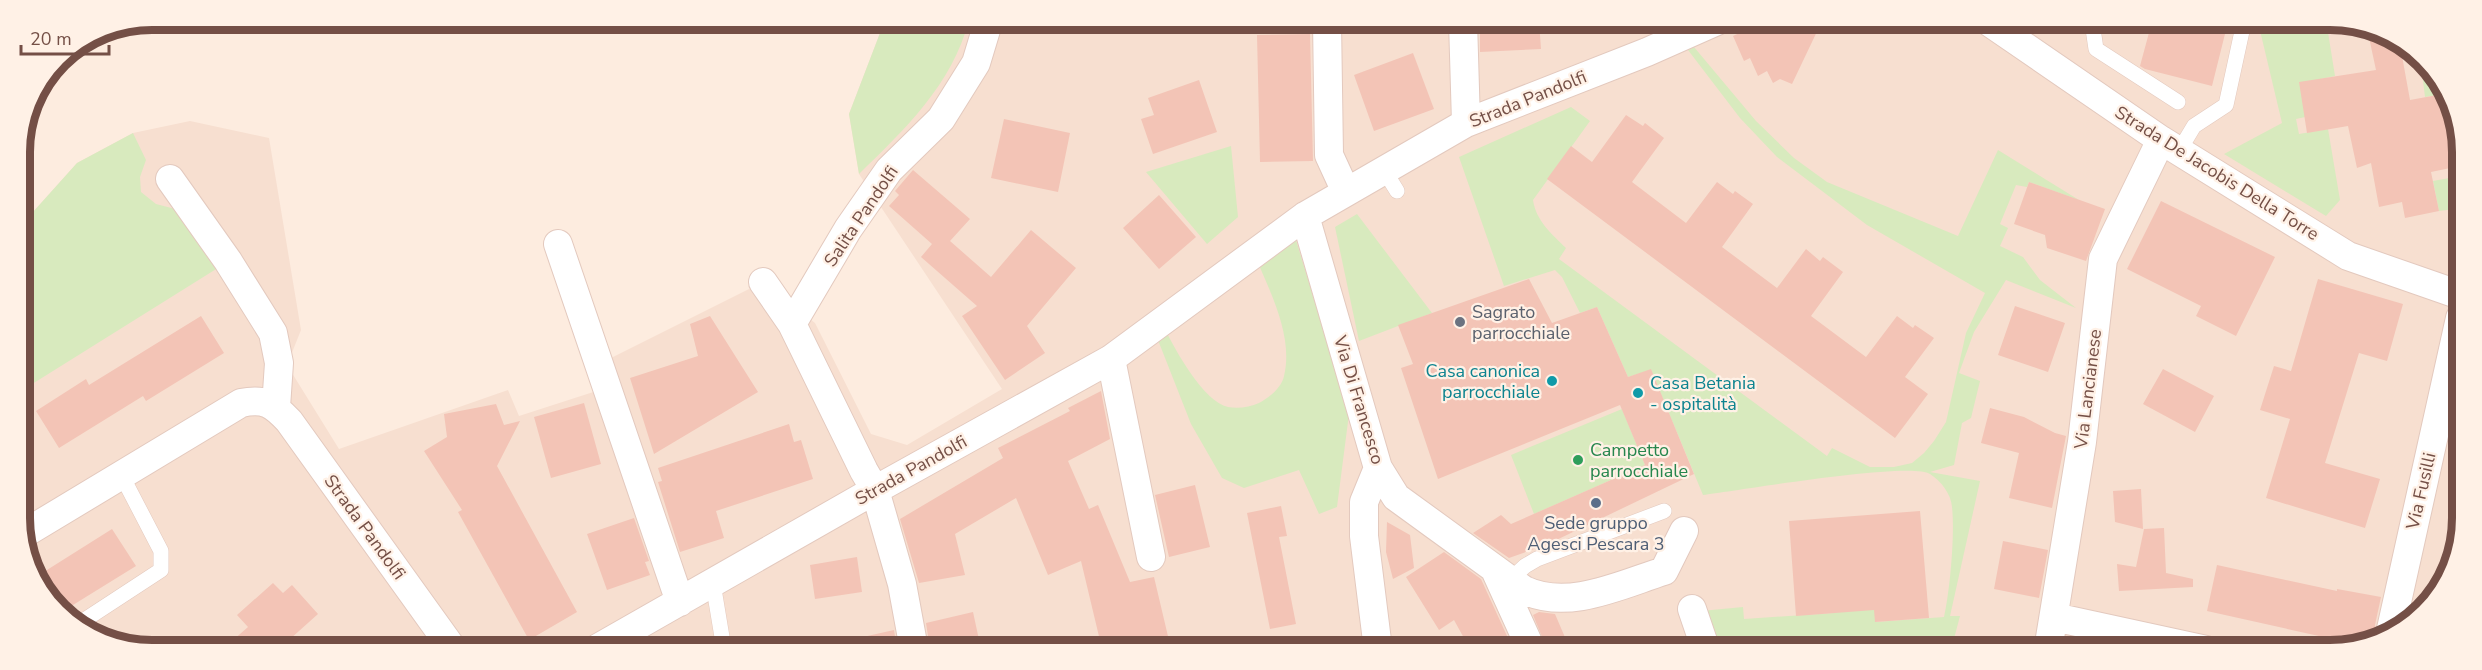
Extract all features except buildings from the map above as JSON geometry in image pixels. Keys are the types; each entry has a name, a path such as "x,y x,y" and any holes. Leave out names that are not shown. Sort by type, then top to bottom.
{"street":[{"name":"Salita Pandolfi","path":"792,324 848,229 888,170 941,119 976,63 985,30"},
{"path":"1327,30 1329,155 1346,192"},
{"path":"1463,30 1466,123"},
{"name":"Strada Pandolfi","path":"612,640 1111,359 1305,216 1346,192 1390,181 1466,123 1647,52 1697,30"},
{"name":"Strada De Jacobis Della Torre","path":"2001,30 2164,151 2348,256 2452,292"},
{"name":"Via Lancianese","path":"2050,640 2082,442 2103,259 2164,151"},
{"path":"30,529 241,403 257,400 276,407 279,363 273,333 228,261 170,179"},
{"name":"Via Di Francesco","path":"1305,216 1378,468 1396,497 1503,575 1539,597 1558,599 1604,591 1664,571 1684,531"},
{"path":"558,244 680,602"},
{"path":"764,282 792,324 875,490 902,584 912,640"},
{"name":"Via Fusilli","path":"2392,623 2452,354"},
{"path":"1111,359 1151,557"},
{"name":"Strada Pandolfi","path":"276,407 447,640"},
{"path":"1377,640 1364,536 1364,502 1378,468"},
{"name":"Via Di Francesco","path":"1503,575 1528,640"},
{"path":"1692,609 1703,640"},
{"path":"2054,617 2160,640"}],"lane":[{"path":"2093,30 2096,49 2178,102"},
{"path":"2164,151 2194,126 2226,105 2242,30"},
{"path":"85,620 161,570 161,551 122,476"},
{"path":"1503,575 1537,559 1664,511"},
{"path":"713,583 723,640"}],"shaded area":[{"path":"881,30 2330,30 2369,36 2404,55 2427,78 2436,91 2450,128 2452,144 2452,526 2446,557 2436,579 2410,610 2377,631 2338,640 152,640 128,638 91,624 66,604 46,579 34,550 30,526 30,218 77,163 133,133 190,121 269,138 301,330 287,365 339,449 508,390 519,416 615,385 611,358 763,282 815,323 871,434 907,445 1002,389 859,174 849,114"}],"green space":[{"path":"881,30 966,30 951,65 925,104 910,123 859,174 849,114"},
{"path":"2260,30 2328,30 2335,76 2321,79 2305,117 2296,119 2299,134 2328,129 2340,200 2326,216 2224,154 2282,123"},
{"path":"1694,47 1756,121 1794,158 1827,182 1958,236 1998,150 2079,200 2029,182 2027,187 2016,185 2000,224 2008,228 2000,246 2023,257 2040,280 2076,308 2006,280 1974,332 1959,373 1980,381 1971,418 1962,423 1954,465 1930,472 1980,481 1950,616 1960,616 1954,640 1710,640 1701,611 1743,607 1744,619 1833,613 1871,566 1876,622 1944,617 1950,578 1953,532 1952,507 1948,493 1942,484 1930,474 1916,471 1891,471 1703,495 1651,370 1628,377 1597,307 1580,313 1562,277 1555,270 1504,286 1459,157 1571,107 1590,121 1533,200 1541,221 1566,248 1559,259 1827,456 1832,448 1870,467 1894,467 1912,463 1934,441 1946,422 1966,333 1985,293 1867,225 1777,157 1740,118 1688,50"},
{"path":"2422,72 2438,95 2425,97"},
{"path":"133,133 146,160 140,177 141,192 156,204 183,211 221,266 30,385 30,218 77,163"},
{"path":"1231,146 1238,217 1207,244 1146,172"},
{"path":"2452,177 2452,209 2439,211 2433,181"},
{"path":"1357,214 1432,313 1359,341 1335,227"},
{"path":"1296,240 1349,414 1337,507 1319,514 1299,470 1244,488 1222,478 1191,424 1156,335 1165,329 1191,374 1209,396 1219,403 1228,407 1240,408 1248,407 1267,398 1283,380 1286,348 1280,319 1259,265"},
{"name":"Campetto parrocchiale","path":"1622,409 1645,465 1534,514 1511,455"}],"place":[{"name":"Sagrato parrocchiale","path":"1460,322"},
{"name":"Casa canonica parrocchiale","path":"1552,381"},
{"name":"Casa Betania - ospitalità","path":"1638,393"},
{"name":"Campetto parrocchiale","path":"1578,460"},
{"name":"Sede gruppo Agesci Pescara 3","path":"1596,503"}]}
